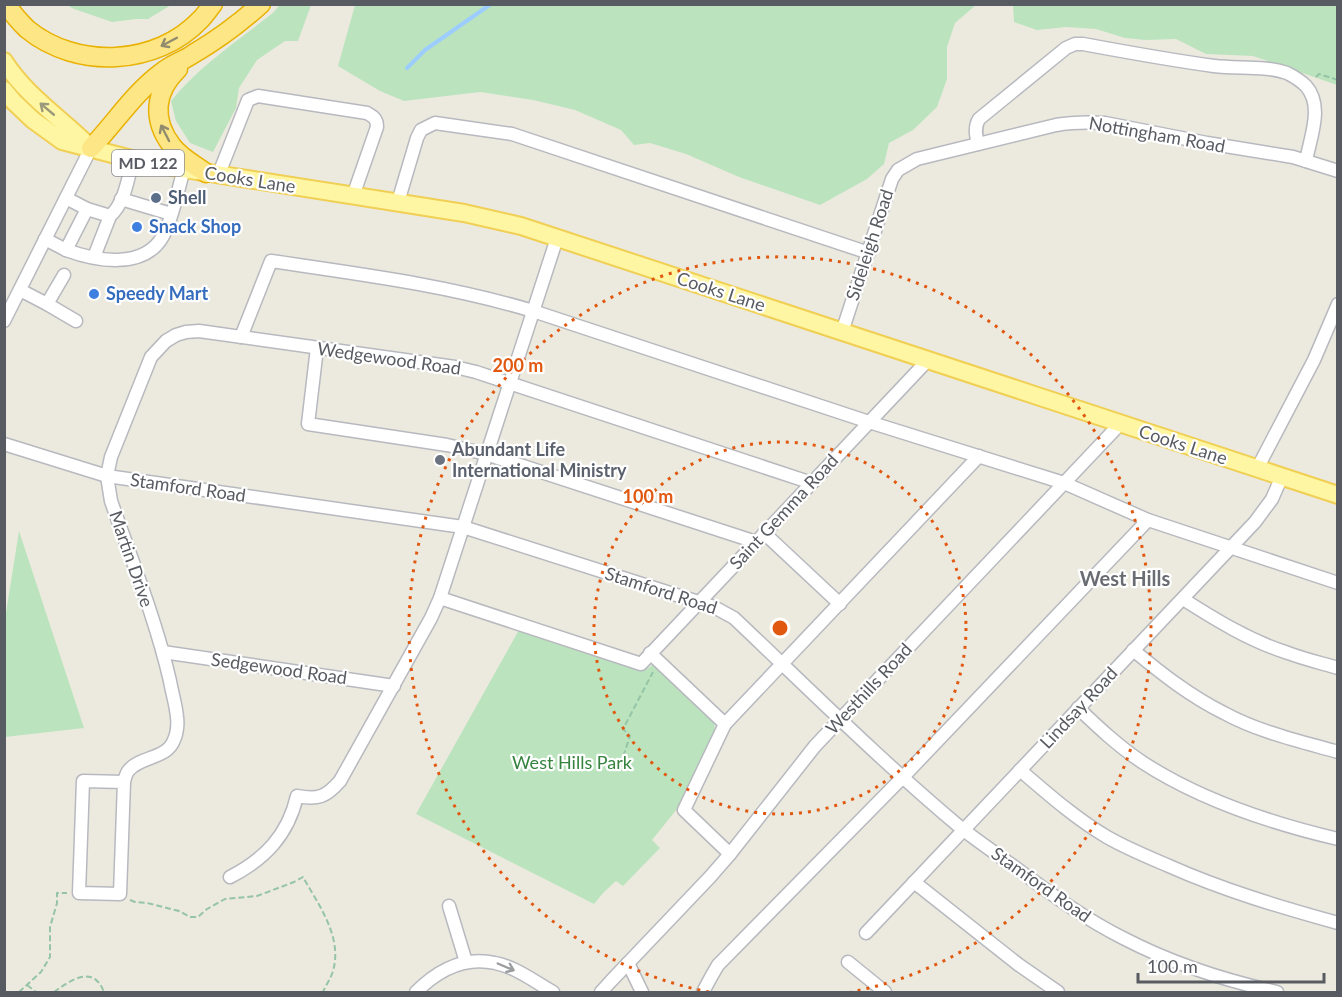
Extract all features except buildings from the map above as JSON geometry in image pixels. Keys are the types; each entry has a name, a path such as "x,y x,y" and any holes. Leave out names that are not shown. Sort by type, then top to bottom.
{"highway":[{"path":"6,4 14,16 28,29 45,40 85,56 106,58 149,52 168,44 201,20 213,4"},
{"path":"91,148 144,87 163,71 214,41 261,4"},
{"path":"192,55 169,77 160,93 159,122 173,148 186,159 212,174"}],"main road":[{"name":"MD 122","path":"4,61 44,107 91,148"},
{"name":"MD 122","path":"4,90 33,120 62,141 91,148"},
{"name":"Cooks Lane","path":"91,148 184,170 398,202 522,226 1338,495"}],"street":[{"path":"978,144 975,129 979,119 1066,48 1075,44 1083,44 1216,66 1267,69 1297,78 1306,86 1315,105 1306,161"},
{"path":"212,174 248,100 258,96 367,113 377,121 377,127 353,196"},
{"name":"Nottingham Road","path":"908,163 1056,125 1089,122 1105,123 1306,161 1338,171"},
{"path":"398,202 417,138 421,130 435,123 512,134 868,253"},
{"path":"4,321 91,148"},
{"path":"94,258 110,216 116,211 122,199 133,159"},
{"name":"Sideleigh Road","path":"842,332 892,179 898,170 908,163"},
{"path":"45,239 78,255 94,258 120,260 132,258 150,250 162,238 184,170"},
{"path":"66,198 87,209 110,216"},
{"path":"122,199 171,214"},
{"path":"66,250 87,209"},
{"path":"230,877 267,852 288,823 297,796 316,798 325,795 340,781 431,618 440,598 557,238"},
{"path":"241,337 271,261 414,282 493,299 1064,483 1148,520 1338,583"},
{"path":"47,304 64,275"},
{"path":"20,290 75,321"},
{"path":"1257,469 1314,360 1338,304"},
{"name":"Wedgewood Road","path":"145,368 151,357 166,341 186,332 200,331 454,367 476,372 812,483"},
{"path":"317,348 308,424 486,454 760,538 840,604"},
{"name":"Saint Gemma Road","path":"440,598 641,664 655,657 699,602 928,360"},
{"name":"Martin Drive","path":"124,782 130,768 166,750 174,742 178,718 163,652 111,501 107,476 111,457 145,368"},
{"name":"Westhills Road","path":"601,993 729,854 815,746 1120,424"},
{"name":"Stamford Road","path":"4,444 107,476 463,527 714,607 734,618 903,777 963,830 1063,902 1097,924 1157,955 1196,970 1276,993"},
{"path":"729,854 684,810 725,724 979,456"},
{"name":"Lindsay Road","path":"866,933 1263,513 1282,476"},
{"path":"703,993 718,965 903,777 1148,520"},
{"path":"1183,599 1213,619 1263,644 1338,668"},
{"path":"1133,650 1173,683 1225,714 1256,727 1338,752"},
{"name":"Sedgewood Road","path":"163,652 394,686"},
{"path":"655,657 725,724"},
{"path":"1078,708 1109,738 1173,781 1244,812 1338,839"},
{"path":"1020,770 1078,818 1144,856 1226,890 1338,923"},
{"path":"83,781 124,782 120,894 79,893 83,781"},
{"path":"914,882 1058,993"},
{"path":"449,906 466,962"},
{"path":"416,993 441,972 466,962 481,961 513,969 553,993"},
{"path":"848,962 885,993"},
{"path":"628,963 642,993"}],"path":[{"path":"1306,86 1319,74 1338,80"},
{"path":"625,756 630,736 623,729 655,657"},
{"path":"120,894 135,902 179,911 190,917 198,917 225,899 256,896 303,877 332,934 335,950 333,973 323,993"},
{"path":"19,993 46,966 50,957 50,927 57,903 57,893 79,893"},
{"path":"54,993 76,979 86,976 91,977 102,987 104,993"},
{"path":"27,985 36,993"}],"green space":[{"path":"280,4 311,5 298,41 285,41 257,60 239,88 236,108 213,152 190,143 176,121 171,101 194,76 274,12"},
{"path":"355,4 976,5 955,23 947,47 947,79 937,107 913,130 889,143 884,164 867,179 820,205 739,177 686,154 650,143 634,145 621,130 575,110 533,100 480,92 404,101 380,91 338,66"},
{"path":"67,5 171,5 148,19 112,22"},
{"path":"1013,5 1337,5 1337,85 1253,56 1206,54 1176,39 1125,38 1096,29 1066,27 1037,30 1014,22"},
{"path":"19,531 84,728 5,737 5,619"},
{"name":"West Hills Park","path":"520,628 645,670 654,664 714,721 715,730 677,809 652,840 660,848 623,886 616,881 594,904 416,814"}],"waterway":[{"path":"407,68 425,50 491,4"}],"place":[{"name":"Shell","path":"156,198"},
{"name":"Snack Shop","path":"137,227"},
{"name":"Speedy Mart","path":"94,294"},
{"name":"Abundant Life International Ministry","path":"440,460"}],"district":[{"name":"West Hills","path":"1125,579"}]}
